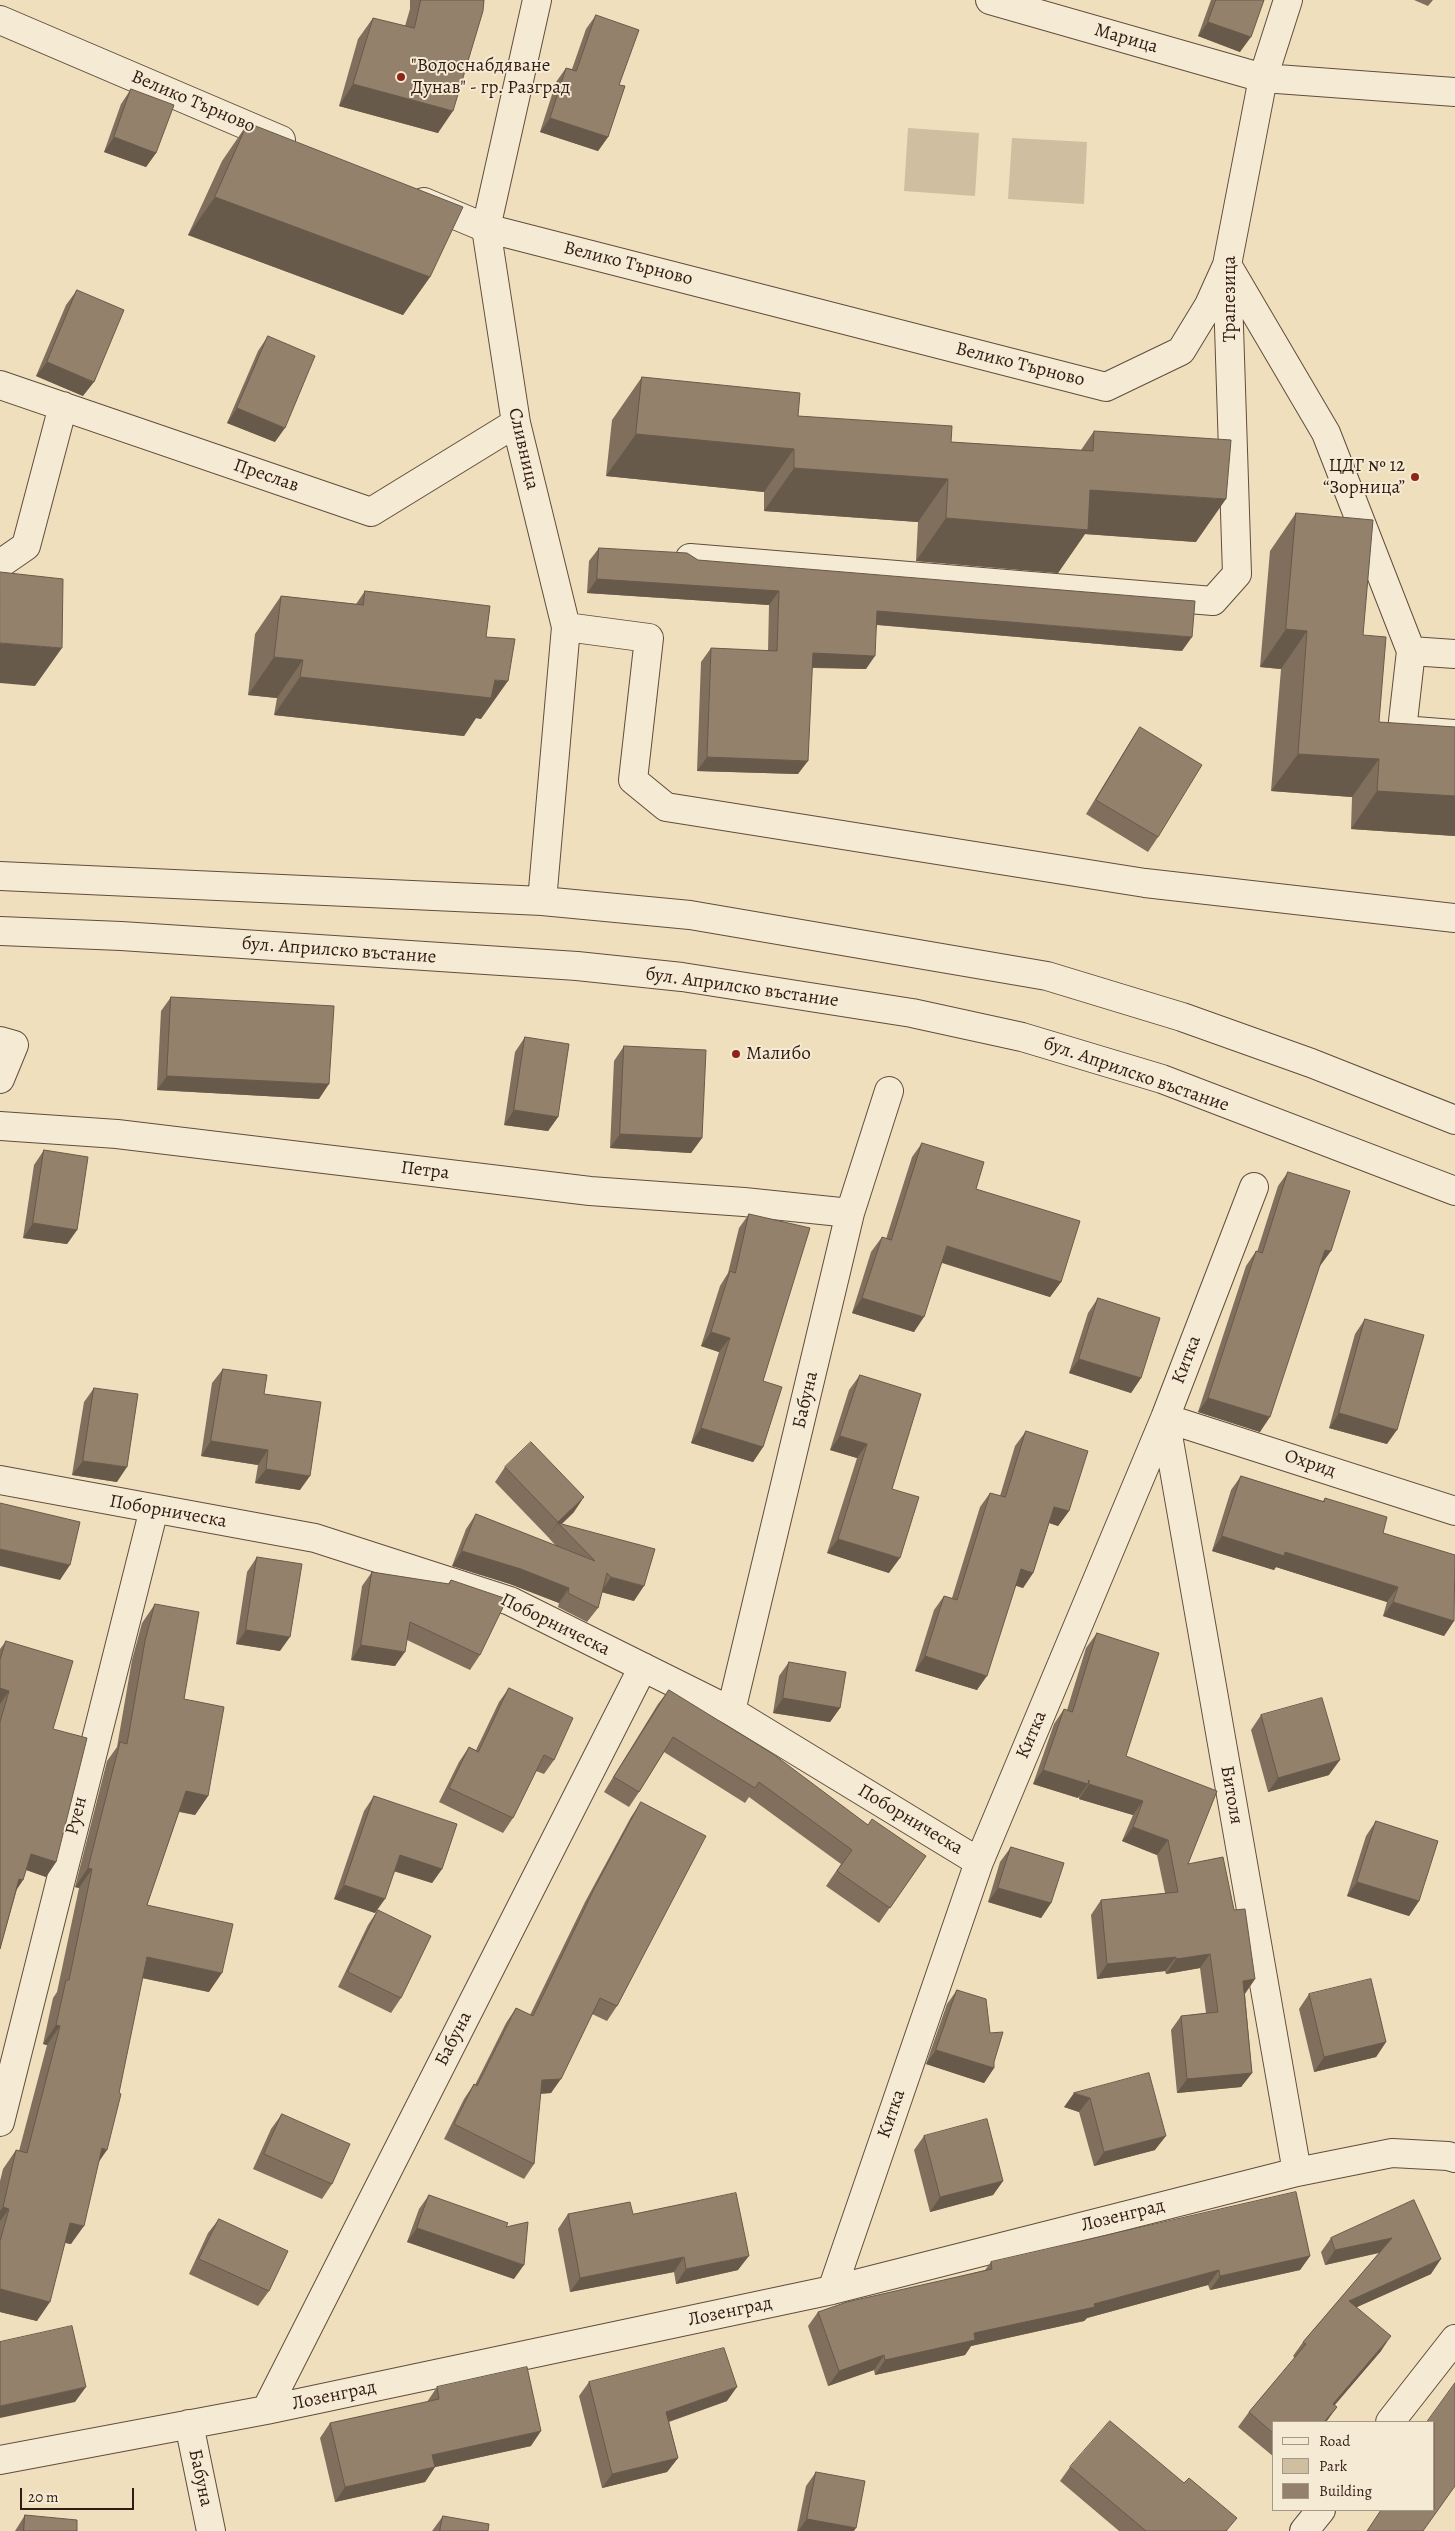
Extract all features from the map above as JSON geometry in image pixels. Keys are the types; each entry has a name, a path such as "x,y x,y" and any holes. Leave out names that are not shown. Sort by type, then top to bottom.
{"street":[{"name":"Сливница","path":"537,0 486,228 516,423 566,627 542,901"},
{"name":"Марица","path":"990,0 1263,78 1455,92"},
{"name":"Трапезица","path":"690,558 1213,601 1237,574 1227,265 1263,78 1288,0"},
{"name":"Велико Търново","path":"0,20 302,149"},
{"name":"Велико Търново","path":"403,193 486,228 1106,387 1181,351 1209,305 1227,265"},
{"path":"1227,265 1326,433 1411,651 1402,730 1455,734"},
{"name":"Преслав","path":"0,384 371,512 516,423"},
{"path":"0,564 26,546 63,406"},
{"path":"566,627 649,638 633,780 666,807 1145,883 1455,918"},
{"path":"1411,651 1455,654"},
{"path":"0,876 542,901 690,915 1047,976 1200,1024 1311,1063 1455,1120"},
{"name":"бул. Априлско въстание","path":"0,931 121,936 576,966 682,977 912,1013 1022,1036 1162,1079 1455,1191"},
{"path":"0,1041 14,1045 0,1079"},
{"name":"Бабуна","path":"731,1711 850,1213 889,1091"},
{"name":"Петра","path":"0,1126 118,1134 590,1191 744,1202 850,1213"},
{"name":"Китка","path":"832,2290 979,1862 1165,1418 1254,1187"},
{"name":"Охрид","path":"1165,1418 1455,1511"},
{"name":"Битоля","path":"1165,1418 1297,2172"},
{"name":"Поборническа","path":"0,1480 154,1510 315,1538 501,1598 731,1711 979,1862"},
{"name":"Руен","path":"0,2122 154,1510"},
{"name":"Бабуна","path":"266,2410 643,1667"},
{"name":"Лозенград","path":"0,2460 266,2410 832,2290 1297,2172 1392,2153 1455,2158"},
{"path":"1391,2421 1455,2339"},
{"name":"Бабуна","path":"189,2424 211,2531"},
{"path":"1304,2531 1320,2511"}],"green space":[{"path":"908,128 979,133 975,196 904,191"},
{"path":"1012,138 1087,142 1084,204 1008,199"}],"building":[{"name":"\"Водоснабдяване Дунав\" - гр. Разград","path":"421,0 484,0 483,11 453,111 353,84 373,18 414,28"},
{"path":"1216,0 1264,0 1251,37 1208,22"},
{"path":"596,15 639,30 619,85 625,86 608,137 550,118 566,68 576,71"},
{"path":"131,89 174,105 156,153 114,137"},
{"path":"248,123 463,207 430,277 215,197"},
{"path":"77,290 124,310 94,382 47,362"},
{"path":"268,336 315,356 285,428 237,408"},
{"path":"642,377 800,393 798,416 952,426 951,442 1093,451 1094,431 1231,440 1226,499 1090,490 1088,530 946,518 948,479 794,468 794,449 636,434"},
{"path":"1296,513 1373,520 1363,635 1386,637 1379,722 1455,727 1455,796 1377,791 1379,759 1298,754 1307,631 1286,629"},
{"path":"599,548 687,553 698,560 1195,601 1192,637 877,611 875,656 813,653 808,761 707,757 711,648 777,651 779,591 597,579"},
{"path":"0,572 63,579 62,648 0,643"},
{"path":"365,591 490,606 486,637 515,639 508,681 495,680 491,698 300,677 303,660 274,657 281,596 363,605"},
{"path":"1140,727 1202,765 1158,837 1096,800"},
{"path":"171,997 334,1006 329,1084 167,1076"},
{"path":"525,1037 569,1044 558,1117 514,1110"},
{"path":"624,1046 706,1050 702,1138 620,1134"},
{"path":"922,1143 984,1162 976,1189 1080,1221 1061,1282 947,1246 924,1317 862,1298 882,1237 891,1240"},
{"path":"44,1150 88,1157 77,1230 33,1223"},
{"path":"1288,1172 1350,1191 1331,1251 1325,1250 1270,1417 1208,1398 1256,1251 1262,1253"},
{"path":"749,1214 810,1228 763,1381 782,1387 763,1447 701,1428 730,1338 711,1332 730,1271 735,1273"},
{"path":"1098,1298 1160,1318 1141,1378 1079,1359"},
{"path":"1365,1319 1424,1335 1397,1430 1339,1413"},
{"path":"223,1369 267,1375 264,1394 321,1402 310,1476 266,1469 268,1450 211,1441"},
{"path":"860,1375 921,1394 892,1489 919,1497 900,1558 838,1539 867,1444 840,1436"},
{"path":"94,1388 138,1394 127,1467 83,1461"},
{"path":"1026,1431 1088,1451 1069,1511 1054,1507 1033,1573 1021,1569 987,1676 925,1656 944,1596 957,1600 990,1493 1005,1497"},
{"path":"531,1442 584,1497 558,1522 505,1467"},
{"path":"1241,1476 1324,1502 1325,1498 1387,1517 1383,1533 1455,1555 1454,1621 1393,1602 1398,1587 1285,1552 1284,1556 1222,1536"},
{"path":"0,1503 80,1522 70,1565 0,1549"},
{"path":"476,1514 595,1561 558,1523 655,1549 644,1586 611,1577 607,1573 598,1608 568,1593 569,1588 521,1569 462,1551"},
{"path":"257,1557 302,1564 290,1637 246,1630"},
{"path":"372,1572 449,1584 451,1580 507,1599 480,1655 410,1622 405,1652 361,1645"},
{"path":"155,1604 199,1612 184,1699 224,1707 208,1796 186,1791 147,1905 233,1924 222,1973 147,1957 119,2093 121,2094 107,2150 102,2148 84,2226 70,2223 50,2302 0,2289 0,2241 9,2209 3,2207 16,2150 27,2153 60,2026 56,2025 66,1980 69,1980 92,1869 88,1868 120,1742 127,1744 145,1641"},
{"path":"1097,1633 1159,1653 1126,1756 1217,1791 1188,1864 1223,1857 1234,1910 1245,1909 1255,1979 1243,1981 1252,2073 1187,2079 1181,2016 1218,2012 1210,1954 1176,1959 1176,1957 1107,1964 1101,1900 1178,1892 1168,1840 1133,1827 1143,1801 1089,1784 1089,1780 1088,1784 1043,1770 1064,1709 1072,1712"},
{"path":"6,1641 73,1661 53,1729 87,1738 56,1862 31,1854 23,1880 19,1879 0,1949 0,1722 9,1691 0,1688 0,1660"},
{"path":"789,1662 846,1672 840,1708 783,1698"},
{"path":"509,1688 573,1718 554,1760 544,1755 513,1818 449,1788 469,1747 478,1752"},
{"path":"669,1690 773,1754 868,1825 872,1819 926,1856 890,1908 837,1871 852,1850 759,1782 755,1788 673,1737 639,1792 614,1777"},
{"path":"1322,1698 1340,1760 1278,1778 1261,1715"},
{"path":"374,1796 457,1824 442,1869 400,1855 385,1899 344,1885"},
{"path":"641,1802 706,1836 617,2006 600,1998 561,2079 542,2080 534,2164 454,2124 474,2084 477,2086 516,2008 533,2016 595,1887"},
{"path":"1376,1821 1438,1841 1419,1901 1357,1882"},
{"path":"1011,1847 1064,1863 1051,1903 998,1888"},
{"path":"378,1910 431,1936 401,1998 348,1972"},
{"path":"1371,1979 1386,2042 1324,2057 1309,1994"},
{"path":"957,1990 986,1999 990,2033 1003,2032 994,2068 936,2050"},
{"path":"1149,2073 1166,2136 1104,2152 1090,2098 1074,2093"},
{"path":"282,2114 350,2144 332,2184 264,2154"},
{"path":"987,2119 1003,2181 940,2197 924,2136"},
{"path":"1296,2192 1310,2256 1220,2276 1219,2270 1094,2304 1095,2307 974,2333 975,2340 885,2360 884,2355 839,2371 818,2312 847,2302 992,2269 991,2262"},
{"path":"736,2193 749,2256 686,2269 684,2257 580,2278 568,2214 630,2202 633,2214"},
{"path":"429,2195 508,2223 506,2227 528,2222 524,2265 417,2228"},
{"path":"1414,2200 1441,2259 1349,2301 1391,2336 1333,2404 1337,2407 1325,2421 1272,2421 1272,2432 1249,2412 1306,2344 1303,2342 1392,2238 1335,2250 1331,2238"},
{"path":"219,2219 288,2251 269,2291 199,2259"},
{"path":"72,2326 86,2387 0,2406 0,2342"},
{"path":"724,2348 737,2387 666,2412 678,2458 612,2474 589,2382"},
{"path":"527,2367 541,2431 432,2455 435,2467 345,2487 330,2423 439,2399 437,2387"},
{"path":"1455,2383 1455,2486 1423,2531 1367,2531 1380,2511 1435,2511 1435,2421 1428,2421"},
{"path":"1110,2421 1184,2483 1189,2478 1237,2518 1226,2531 1146,2531 1070,2467"},
{"path":"816,2472 865,2481 856,2528 807,2519"},
{"path":"25,2515 77,2520 77,2531 24,2531"},
{"path":"443,2516 489,2524 488,2531 440,2531"}],"place":[{"name":"\"Водоснабдяване Дунав\" - гр. Разград","path":"401,77"},
{"name":"ЦДГ № 12 “Зорница”","path":"1415,477"},
{"name":"Малибо","path":"736,1054"}]}
